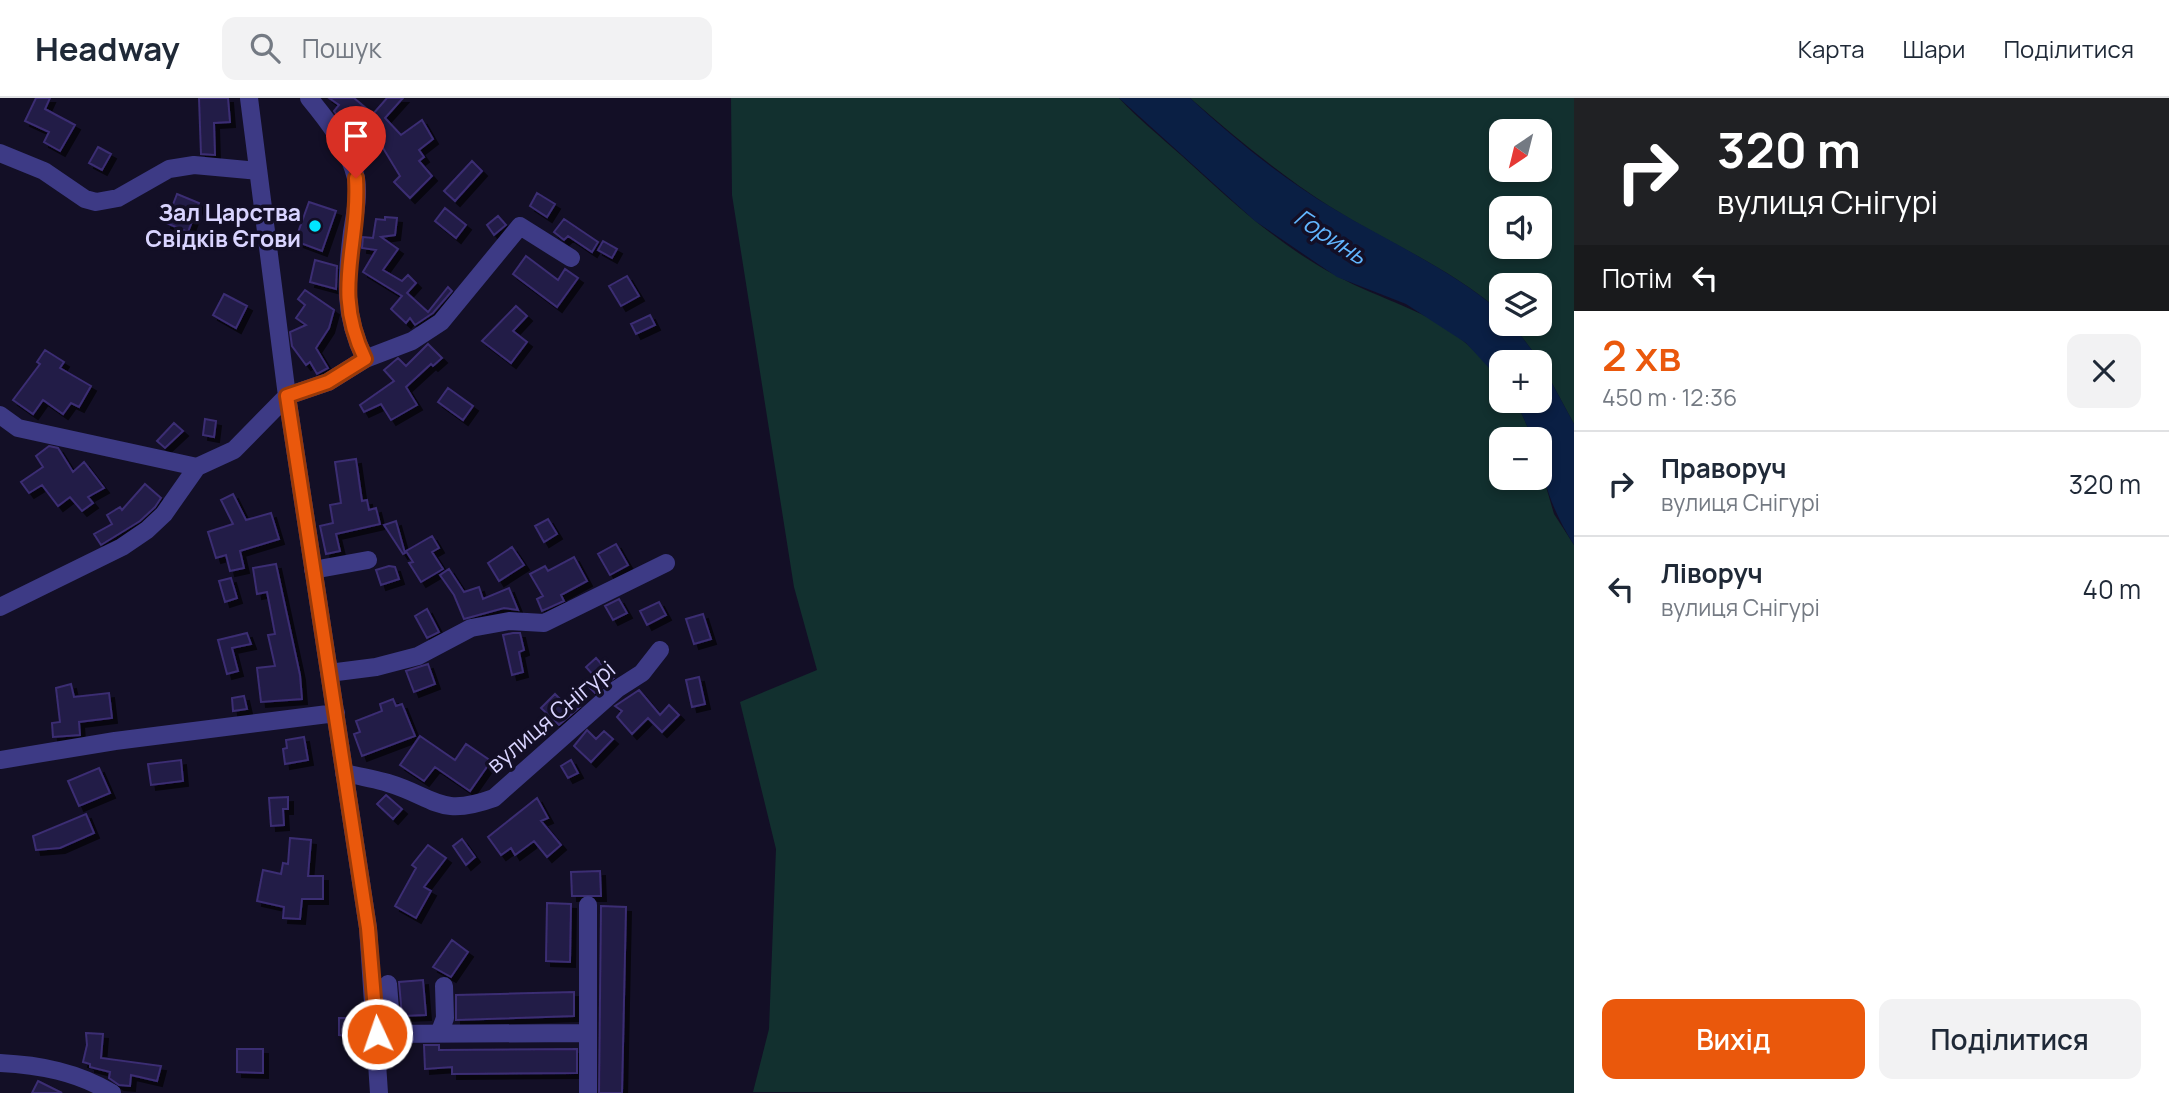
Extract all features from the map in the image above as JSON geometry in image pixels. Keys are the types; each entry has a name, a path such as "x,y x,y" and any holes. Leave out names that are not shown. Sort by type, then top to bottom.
{"street":[{"path":"249,98 287,396 384,1034"},
{"path":"309,98 337,136 356,178 357,200 347,307 355,339 365,359"},
{"path":"0,153 44,171 85,199 96,202 118,198 169,169 194,165 258,171"},
{"path":"0,607 122,547 147,530 164,514 197,467 234,450 287,396 328,382 365,359 412,341 441,322 520,226 571,258"},
{"path":"0,415 18,428 197,467"},
{"path":"313,570 368,560"},
{"path":"329,673 376,667 418,656 471,628 509,621 544,623 666,563"},
{"name":"вулиця Снігурі","path":"344,773 390,783 426,801 451,808 475,805 494,798 617,689 642,673 660,650"},
{"path":"0,760 115,741 336,713"},
{"path":"588,905 588,1093"},
{"path":"379,1093 388,984"},
{"path":"439,1034 446,1018 444,986"},
{"path":"384,1034 588,1034"},
{"path":"0,1063 30,1065 64,1072 93,1082 112,1093"}],"green space":[{"path":"731,98 1119,98 1218,189 1295,251 1337,276 1438,323 1487,363 1489,413 1521,413 1528,427 1489,427 1489,490 1547,490 1554,514 1574,545 1574,1093 753,1092 769,1029 776,849 740,702 817,670 794,587 732,195"},
{"path":"1190,98 1574,98 1574,424 1552,383 1552,350 1532,350 1521,336 1552,336 1552,273 1489,273 1489,302 1460,281 1311,194 1258,155"}],"water":[{"name":"Горинь","path":"1119,98 1190,98 1241,143 1296,184 1334,209 1441,269 1489,303 1489,336 1521,336 1532,350 1489,350 1489,368 1466,343 1406,304 1337,277 1255,221"},
{"path":"1552,383 1574,424 1574,545 1547,490 1552,490 1552,427 1528,427 1521,413 1552,413"}],"building":[{"path":"36,98 50,98 45,109 75,125 60,151 44,142 49,132 25,121"},
{"path":"199,98 228,98 230,122 214,123 215,155 201,154"},
{"path":"329,98 354,98 373,114 387,98 403,98 385,118 401,135 422,120 433,139 419,150 424,157 419,161 432,176 410,198 394,182 400,176 383,148 352,113 345,122 337,115 334,111 339,105"},
{"path":"98,147 111,154 102,170 89,163"},
{"path":"472,161 482,171 455,201 444,191"},
{"path":"537,193 555,204 547,217 530,206"},
{"path":"177,194 199,203 188,232 166,223"},
{"name":"Зал Царства Свідків Єгови","path":"309,202 336,211 322,251 295,241"},
{"path":"445,208 466,225 456,238 435,221"},
{"path":"498,216 506,225 494,235 487,225"},
{"path":"385,217 397,218 395,235 381,237 398,249 383,270 402,281 408,275 416,283 407,293 428,312 448,287 452,291 433,313 415,325 410,318 406,323 391,309 402,296 363,272 376,250 362,248 363,237 373,238 376,219 385,220"},
{"path":"564,219 598,242 592,252 568,236 564,240 554,232"},
{"path":"603,241 617,249 612,258 598,250"},
{"path":"526,256 558,280 565,269 578,278 557,307 513,274"},
{"path":"315,260 337,266 336,289 310,282"},
{"path":"627,276 639,296 621,306 609,286"},
{"path":"305,290 334,310 329,328 316,348 328,368 317,374 310,362 306,365 292,346 290,332 306,325 296,318 305,305 298,299"},
{"path":"224,294 247,306 236,328 213,315"},
{"path":"516,306 527,316 513,331 527,342 511,363 482,341"},
{"path":"650,315 655,325 636,334 631,324"},
{"path":"428,344 442,358 433,366 431,364 406,387 417,405 391,420 381,404 364,412 360,405 394,381 384,370 398,358 406,366"},
{"path":"45,350 64,362 60,368 91,386 79,407 71,403 63,414 43,400 33,414 13,400 40,364 37,362"},
{"path":"448,388 473,406 463,420 438,402"},
{"path":"205,419 216,421 214,437 203,435"},
{"path":"174,423 183,431 165,448 157,441"},
{"path":"49,446 58,448 73,472 84,462 104,488 88,497 93,503 82,511 70,497 58,506 42,485 29,493 21,482 43,467 36,456"},
{"path":"356,459 362,501 367,500 369,510 376,508 380,524 336,534 340,551 326,554 320,526 333,523 330,505 341,503 335,462"},
{"path":"145,484 161,498 155,507 140,521 101,545 94,534 112,524 107,515 120,507 122,510"},
{"path":"233,494 246,520 271,513 279,539 240,551 244,568 230,571 226,555 216,558 208,532 233,524 221,500"},
{"path":"548,519 557,534 544,542 535,526"},
{"path":"396,521 405,553 403,554 384,525"},
{"path":"432,536 439,548 432,552 443,569 421,582 409,563 413,562 406,551"},
{"path":"616,544 628,565 610,575 598,554"},
{"path":"512,547 524,565 499,581 488,563"},
{"path":"574,557 587,581 561,595 564,601 542,611 537,599 543,596 530,574 545,566 548,571"},
{"path":"276,564 300,675 302,699 261,702 257,668 275,666 268,635 275,634 267,592 257,594 253,568"},
{"path":"395,567 399,579 381,585 376,570"},
{"path":"449,569 464,592 479,587 483,599 509,588 518,610 504,608 464,619 454,595 440,575"},
{"path":"231,578 237,598 225,602 219,581"},
{"path":"619,599 627,613 613,620 605,606"},
{"path":"659,602 666,615 647,625 640,611"},
{"path":"427,609 439,632 427,638 415,616"},
{"path":"703,614 711,639 694,644 686,619"},
{"path":"247,633 251,644 232,648 238,671 227,674 218,640"},
{"path":"520,633 524,650 519,652 523,672 512,675 503,635"},
{"path":"596,658 614,678 595,693 587,685 596,678 586,667"},
{"path":"428,664 435,684 414,692 406,671"},
{"path":"699,677 705,704 692,707 686,680"},
{"path":"71,684 74,697 109,693 112,718 79,722 80,735 53,737 52,723 60,722 56,688"},
{"path":"639,690 660,715 669,705 679,715 662,732 648,718 632,734 617,717 622,711 615,706"},
{"path":"555,694 565,704 571,698 580,707 559,725 541,708"},
{"path":"244,696 247,709 233,711 232,698"},
{"path":"393,699 396,706 402,704 415,736 362,756 354,734 360,732 356,721 382,711 380,704"},
{"path":"587,730 596,739 604,731 613,739 591,762 574,746"},
{"path":"420,736 455,760 466,744 491,761 470,791 435,767 424,781 400,765"},
{"path":"304,737 308,760 285,764 283,749 287,748 286,740"},
{"path":"181,760 183,781 151,785 148,764"},
{"path":"571,760 578,773 568,778 561,766"},
{"path":"99,768 110,793 79,806 68,781"},
{"path":"386,795 402,809 393,819 377,804"},
{"path":"288,797 288,809 283,809 284,825 271,826 269,798"},
{"path":"537,798 548,818 541,821 561,845 547,857 534,841 515,855 511,848 501,855 488,837"},
{"path":"86,814 94,833 60,848 36,850 33,836"},
{"path":"290,838 311,840 308,876 323,876 323,899 302,899 300,919 283,918 284,907 257,901 263,870 281,874 283,863 288,864"},
{"path":"462,839 475,857 466,865 453,846"},
{"path":"428,845 446,858 424,887 431,891 416,918 395,906 416,868 412,865"},
{"path":"600,871 601,896 572,896 571,872"},
{"path":"547,903 571,904 570,962 546,961"},
{"path":"601,906 626,907 622,1093 599,1093"},
{"path":"452,940 468,952 451,977 433,967"},
{"path":"423,980 426,1015 402,1016 399,982"},
{"path":"574,992 574,1016 456,1020 456,995"},
{"path":"339,1018 351,1018 351,1036 339,1035"},
{"path":"86,1033 103,1034 101,1058 161,1066 157,1081 131,1075 130,1086 119,1085 109,1078 110,1072 90,1067 90,1064 83,1062 87,1045"},
{"path":"424,1045 439,1045 439,1050 577,1049 577,1073 452,1074 452,1067 425,1069"},
{"path":"237,1049 263,1049 263,1073 237,1072"},
{"path":"38,1081 62,1093 32,1093"}],"place":[{"name":"Зал Царства Свідків Єгови","path":"315,226"}],"route":[{"path":"356,178 357,200 347,277 347,307 355,339 365,359 328,382 287,396 368,928 377,1034"}]}
